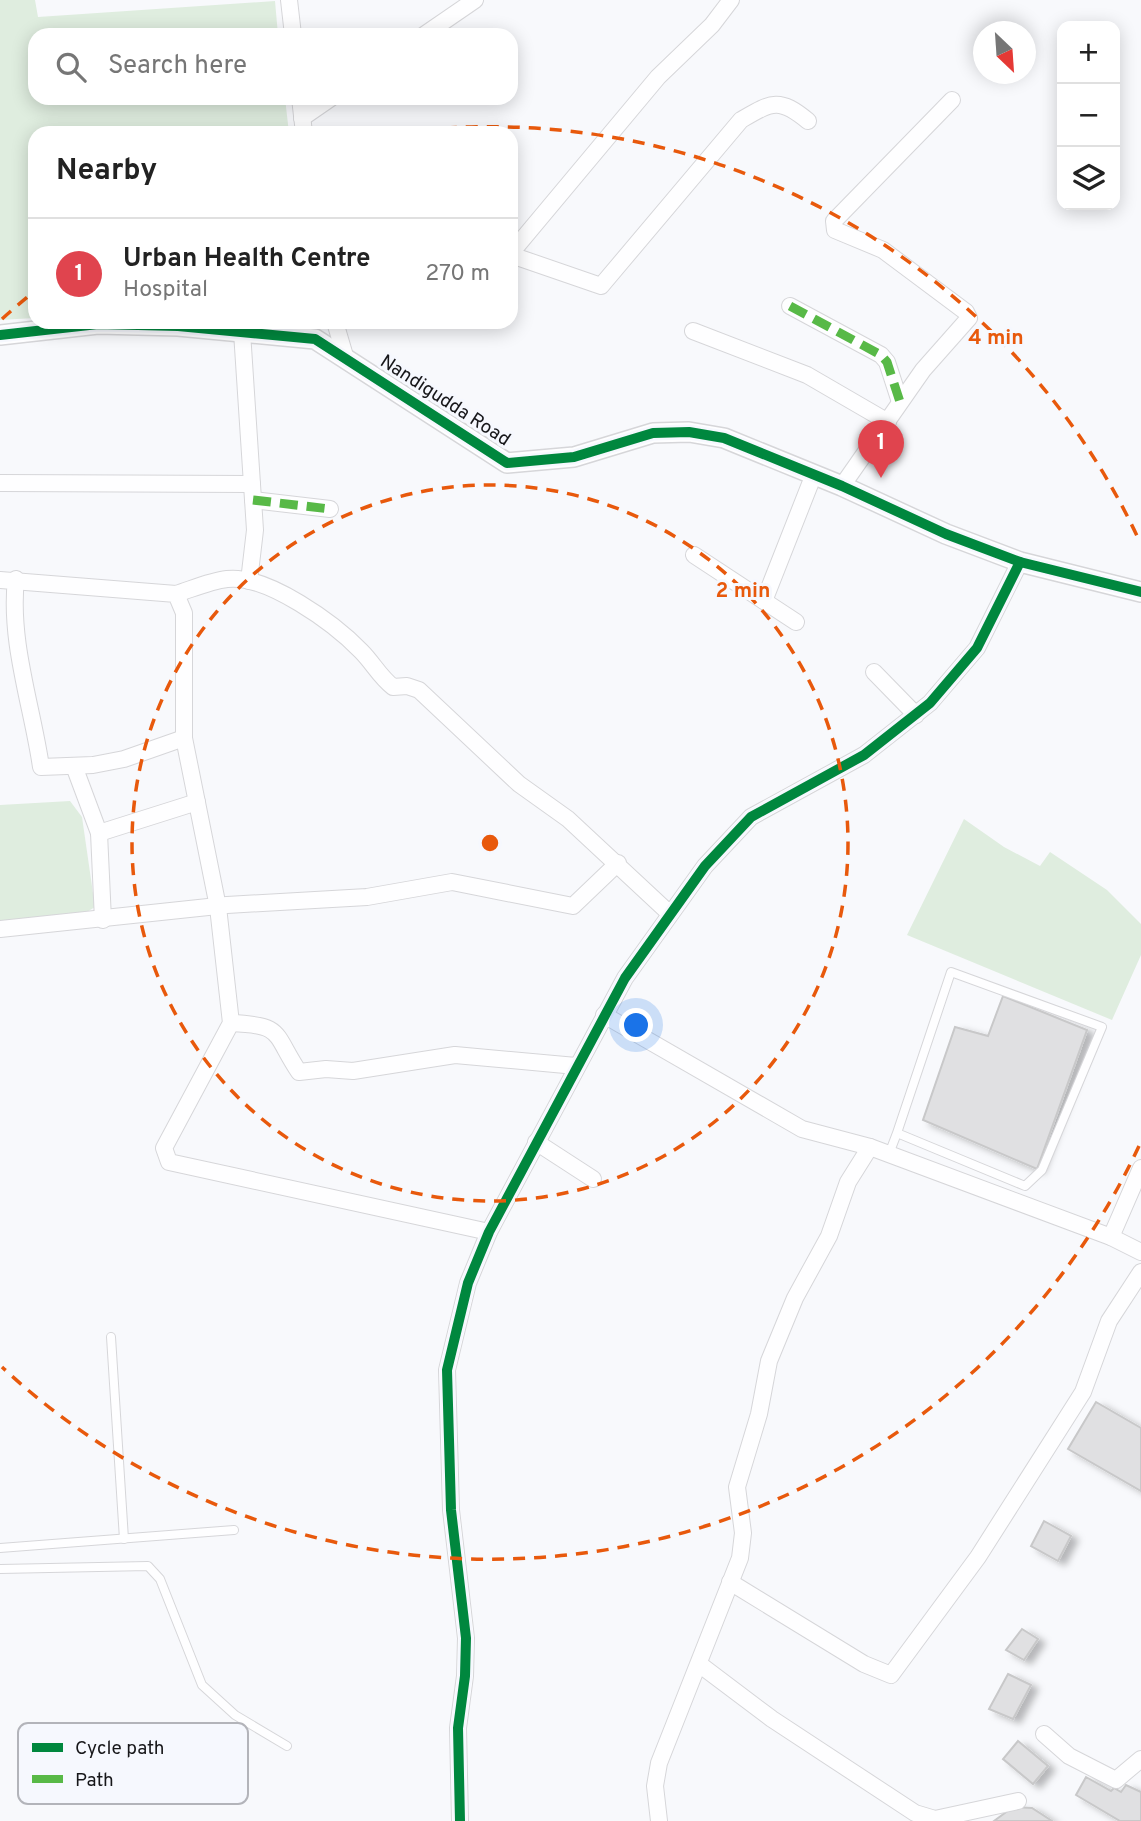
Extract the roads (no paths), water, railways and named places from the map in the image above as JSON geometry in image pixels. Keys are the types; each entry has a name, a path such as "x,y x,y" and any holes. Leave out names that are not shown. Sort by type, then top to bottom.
{"street":[{"path":"289,0 292,28"},
{"path":"434,28 475,0"},
{"path":"518,246 658,77 712,25 731,0"},
{"path":"842,486 923,370 968,320 969,315 883,250 835,230 834,226 845,210 951,100"},
{"path":"518,256 601,286 741,120 769,104 788,104 808,121"},
{"path":"301,105 303,126"},
{"path":"303,126 324,105"},
{"path":"790,306 881,355 887,362 900,402"},
{"name":"Nandigudda Road","path":"0,334 49,329"},
{"name":"Nandigudda Road","path":"210,329 315,339 507,463 574,457 653,433 688,432 724,438 842,486 946,534 1020,562 1141,592"},
{"path":"337,329 345,356"},
{"path":"693,331 807,375 888,422"},
{"path":"242,332 255,530 249,581"},
{"path":"764,601 814,474"},
{"path":"0,483 252,492 330,509"},
{"path":"694,555 796,622"},
{"path":"460,1821 458,1728 464,1686 466,1638 451,1510 447,1370 468,1283 489,1232 604,1015 669,913 705,866 751,817 864,755 916,715 943,690 977,648 1020,562"},
{"path":"184,738 124,759 74,766 41,767 34,715 17,642 8,580 176,594 229,579 268,587 336,628 393,687 407,686 419,690 519,785 568,819 669,913"},
{"path":"176,594 184,613 184,738 218,907 231,1023 163,1147 169,1162 489,1232"},
{"path":"874,672 916,715"},
{"path":"74,766 99,834 103,919"},
{"path":"99,834 197,802"},
{"path":"0,929 218,907 367,897 452,882 573,906 618,863"},
{"path":"604,1015 802,1129 870,1147 1111,1237 1141,1252"},
{"path":"231,1023 263,1024 277,1033 299,1072 326,1069 353,1071 455,1055 576,1066"},
{"path":"536,1142 593,1179"},
{"path":"659,1821 656,1773 740,1558 743,1533 737,1487 759,1414 769,1361 795,1298 829,1236 852,1175 870,1147"},
{"path":"1111,1237 1141,1168"},
{"path":"730,1581 864,1664 891,1675 978,1557 1083,1392 1109,1321 1141,1272"},
{"path":"699,1664 772,1719 915,1813 935,1819 1018,1801"},
{"path":"1044,1734 1069,1756 1116,1780 1141,1759"}],"lane":[{"path":"889,1154 951,972 1102,1027 1042,1170 1025,1186 897,1133"},
{"path":"111,1337 124,1539"},
{"path":"0,1548 234,1530"},
{"path":"0,1569 148,1566 160,1579 202,1685 235,1715 287,1746"}],"place":[{"name":"Urban Health Centre","path":"881,478"}]}
